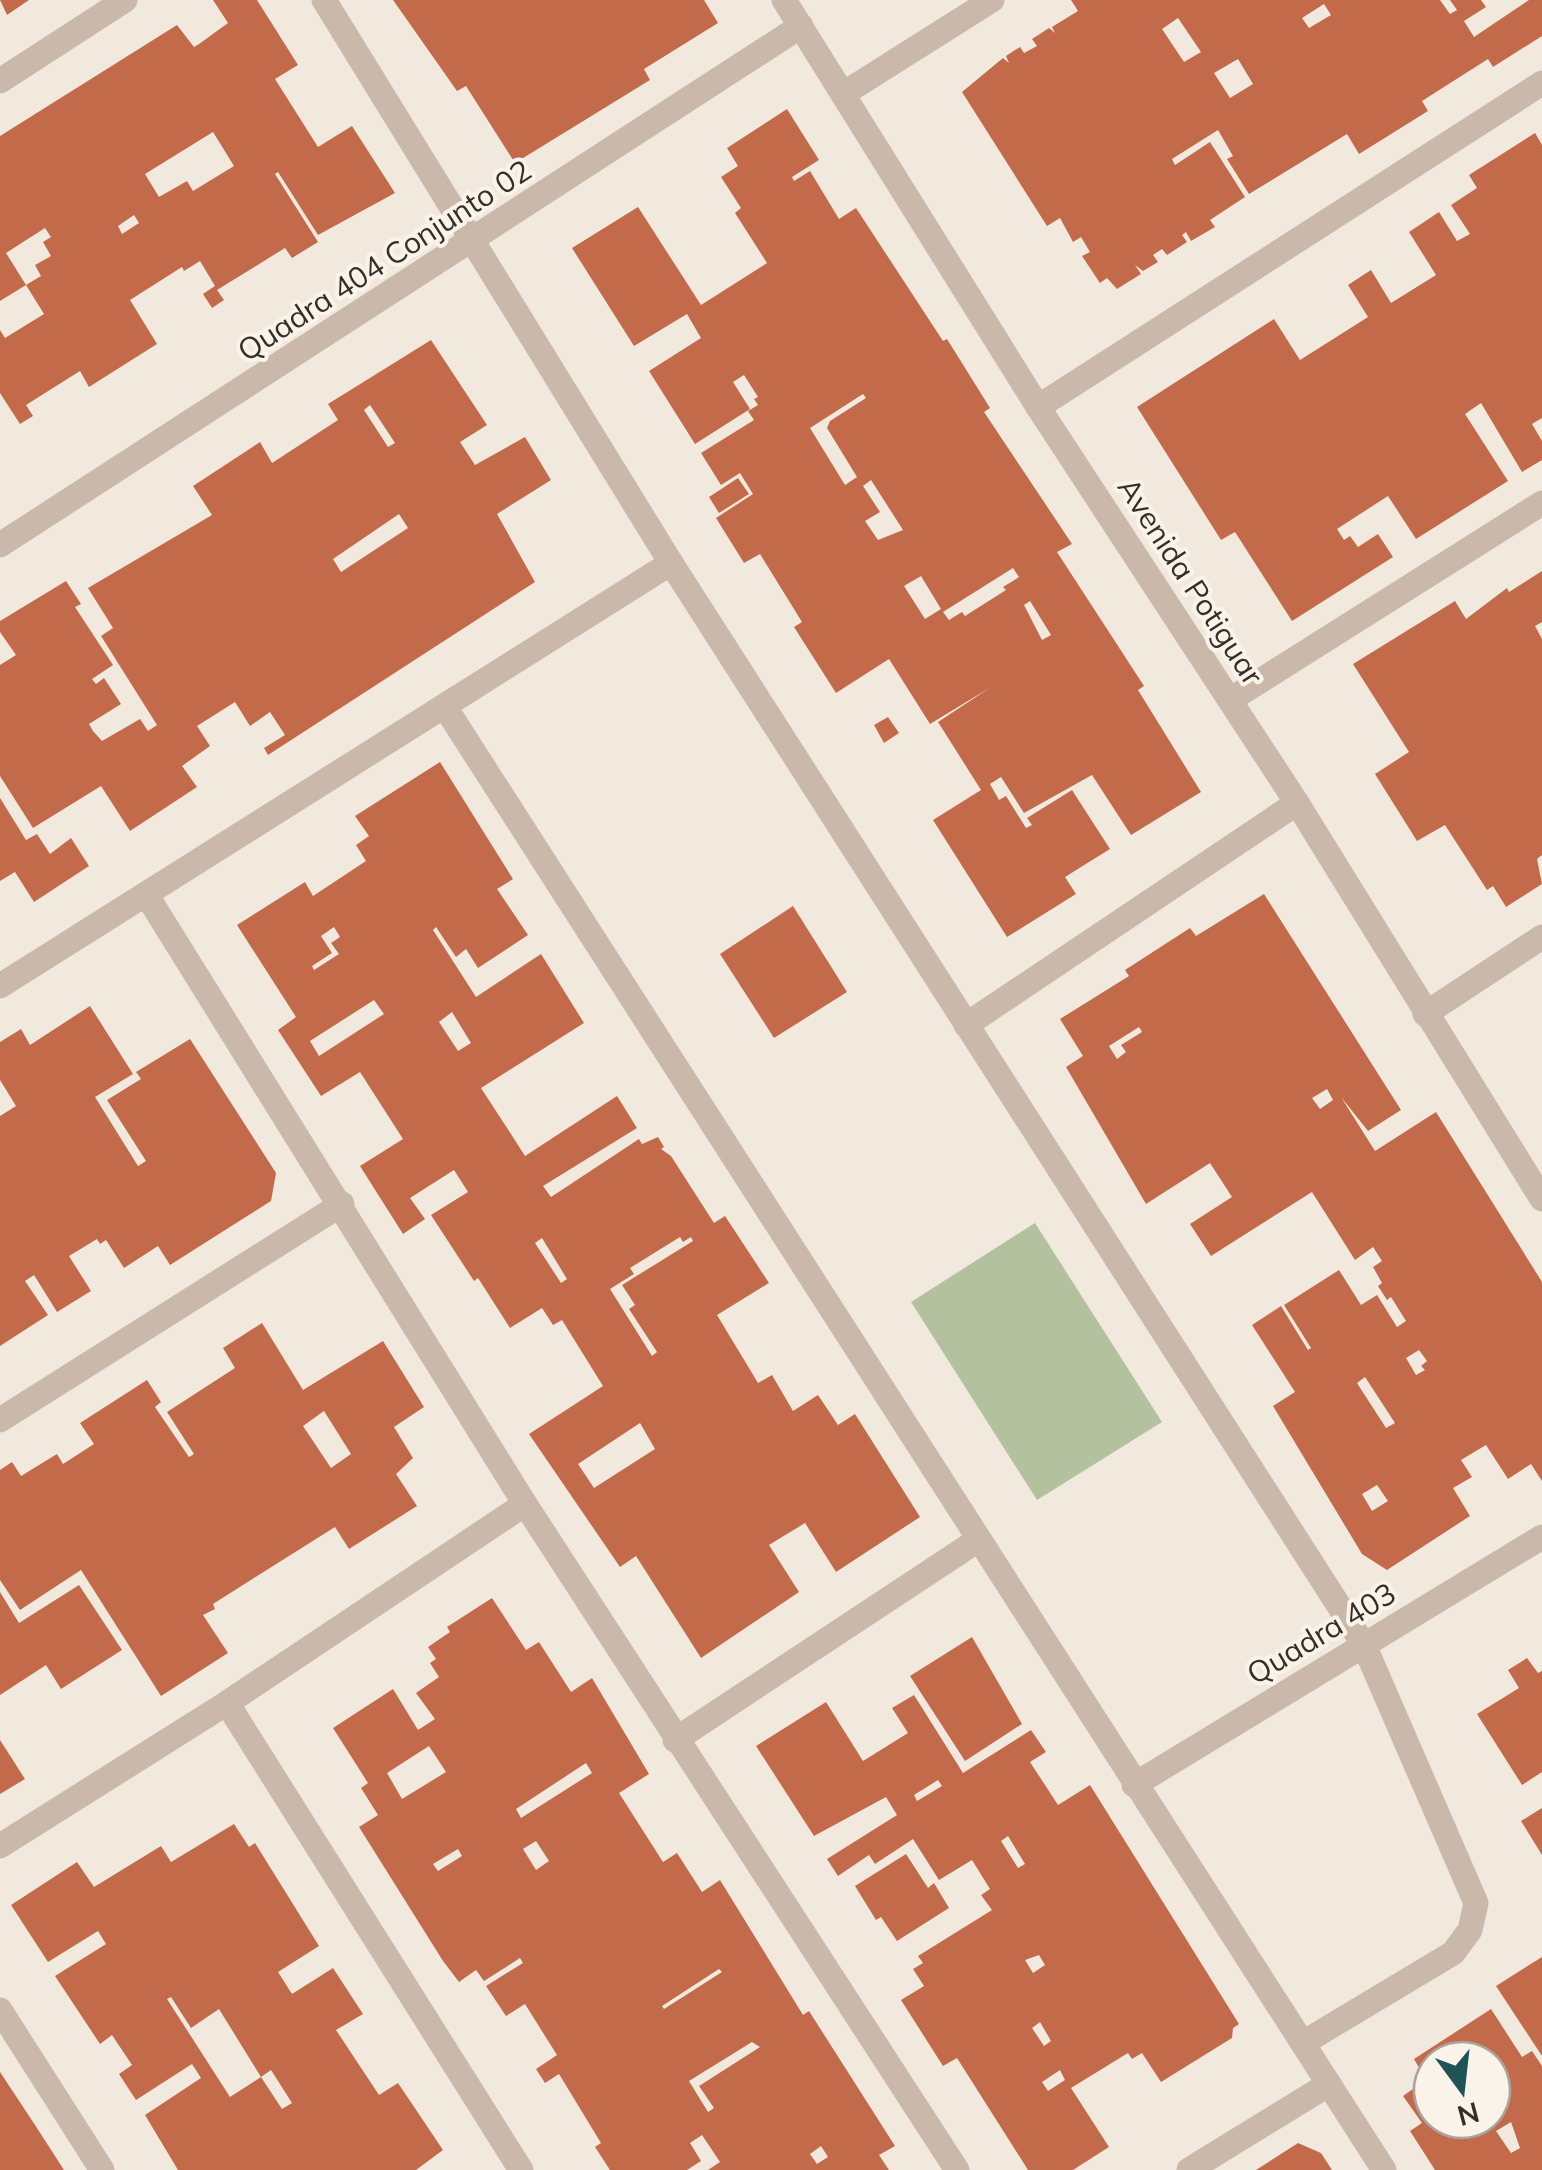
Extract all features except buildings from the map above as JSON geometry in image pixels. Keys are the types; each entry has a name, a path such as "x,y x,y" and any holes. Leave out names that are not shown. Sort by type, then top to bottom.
{"street":[{"path":"0,81 125,0"},
{"path":"324,0 470,244 671,563 1364,1645 1476,1903 1470,1930 1453,1953 1303,2042"},
{"name":"Avenida Potiguar","path":"784,0 1038,407 1296,802 1542,1199"},
{"path":"843,94 992,0"},
{"name":"Quadra 404 Conjunto 02","path":"0,545 801,26"},
{"path":"1038,407 1542,83"},
{"path":"1230,700 1542,503"},
{"path":"0,986 671,563"},
{"path":"445,707 1384,2170"},
{"path":"966,1025 1296,802"},
{"path":"146,894 525,1504 956,2170"},
{"path":"1424,1014 1542,937"},
{"path":"0,1420 342,1204"},
{"path":"0,1846 227,1703 525,1504"},
{"name":"Quadra 403","path":"1134,1785 1542,1537"},
{"path":"675,1740 978,1540"},
{"path":"227,1703 522,2170"},
{"path":"0,2010 102,2170"},
{"path":"1189,2170 1329,2084"}],"green space":[{"path":"1035,1223 1162,1422 1037,1500 911,1302"}]}
